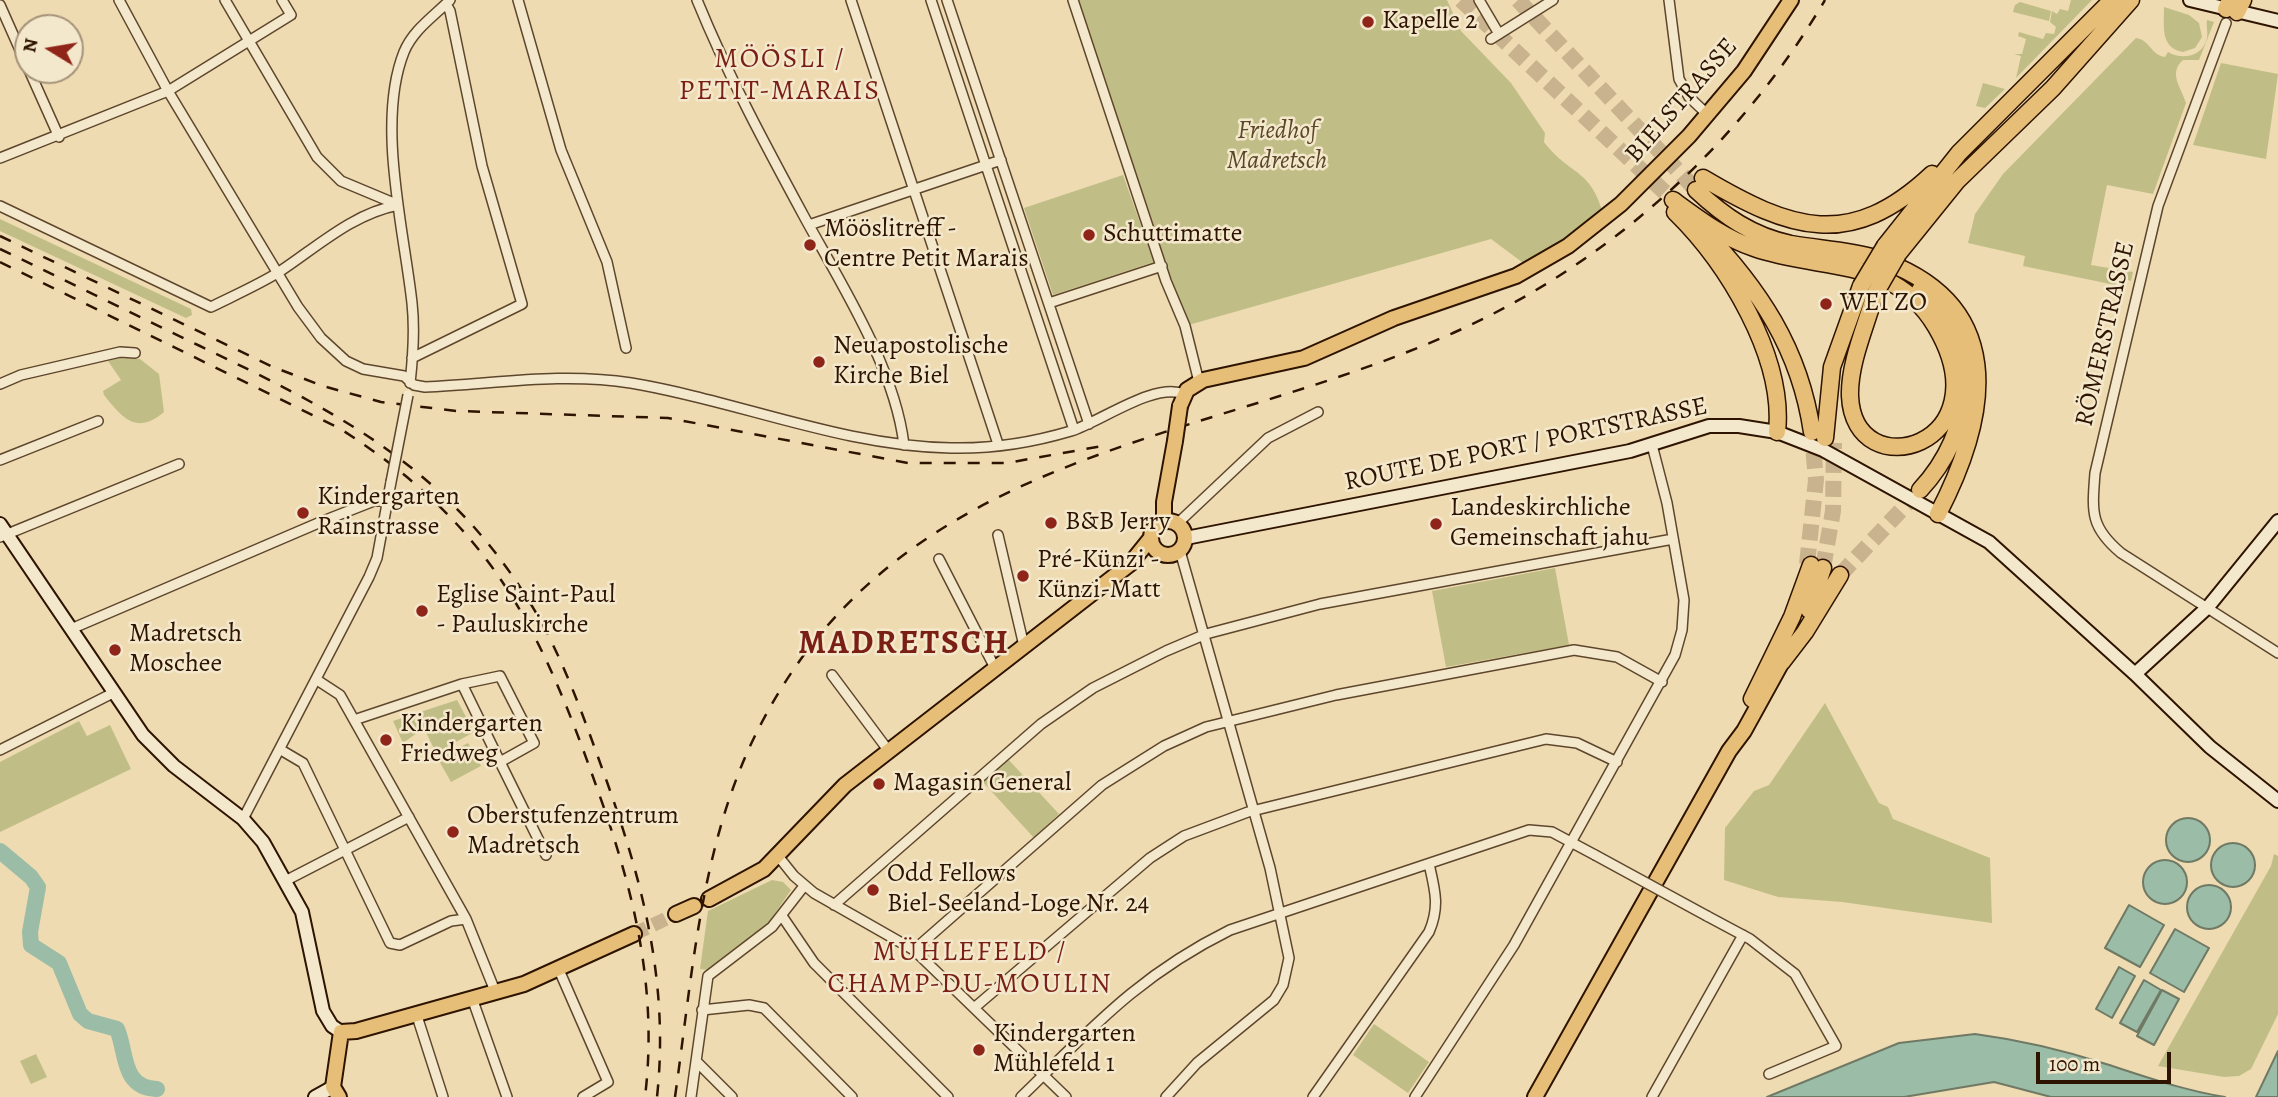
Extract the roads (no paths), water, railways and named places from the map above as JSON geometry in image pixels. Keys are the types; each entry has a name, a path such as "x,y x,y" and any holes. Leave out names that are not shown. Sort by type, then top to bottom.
{"highway":[{"path":"1889,254 1956,181 2053,88 2131,0"},
{"path":"1671,202 1732,260 1772,314 1796,363 1824,437 1832,367 1868,290 1889,254 1959,153 2107,3"},
{"path":"1938,514 1963,459 1974,425 1979,388 1975,356 1965,328 1945,299 1889,254 1764,237 1737,223 1699,184 1772,215 1795,221 1836,224 1879,215 1900,202 1948,159 1959,153"},
{"path":"1671,202 1736,241 1772,254 1867,271 1904,290 1924,309 1946,349 1953,398 1941,428 1930,439 1911,447 1893,447 1873,440 1860,427 1851,408 1852,376 1868,290"},
{"path":"1671,202 1711,252 1743,303 1779,399 1771,431"},
{"path":"1889,254 1938,309 1954,338 1962,368 1964,398 1958,430 1944,461 1920,490"},
{"path":"1752,699 1814,565 1808,614 1783,662"},
{"path":"1783,662 1840,575"}],"main road":[{"name":"BIELSTRASSE","path":"1199,382 1304,358 1394,318 1498,283 1544,261 1597,224 1653,174 1708,115 1759,49 1791,0"},
{"path":"2190,0 2278,21"},
{"path":"1130,564 1162,554 1171,555 1183,544 1164,502 1182,400 1199,382"},
{"name":"ROUTE DE PORT / PORTSTRASSE","path":"1183,544 1652,444 1709,426 1739,426 1771,431 1823,450 1989,542 2135,674 2210,747 2278,801"},
{"path":"2135,674 2208,607 2278,521"},
{"path":"709,899 758,874 832,798 888,750 1130,564 1151,538 1153,529 1171,522"},
{"path":"2,531 144,735 167,759 243,820 263,842 287,880 309,933 323,1010 332,1026 341,1032 356,1031 559,970 634,934"},
{"path":"1151,538 1154,548 1162,554"},
{"path":"1535,1097 1729,751 1783,662"},
{"path":"1729,751 1752,699"},
{"path":"676,914 694,906"},
{"path":"315,1097 336,1092 341,1032"}],"street":[{"path":"119,0 168,92 309,323 346,361 363,369 404,376 410,383 425,387 532,377 606,380 682,394 850,437 904,445 953,448 1035,440 1074,430 1164,390 1182,400"},
{"path":"225,0 317,157 331,174 398,205"},
{"path":"518,0 561,150 607,262 626,348"},
{"path":"696,0 723,62 875,353 898,417 904,445"},
{"path":"851,0 998,444"},
{"path":"931,0 1074,430"},
{"path":"947,0 1089,424"},
{"path":"1073,0 1162,266 1185,326 1199,382"},
{"path":"1479,0 1495,36 1553,0"},
{"path":"1669,0 1679,79 1689,97 1708,115"},
{"path":"0,158 168,92 291,15 284,2"},
{"path":"243,820 281,751 377,558 408,396 412,358 413,305 398,205 394,116 401,63 411,39 448,2"},
{"path":"412,358 523,304 482,166 448,2"},
{"path":"0,5 14,37"},
{"name":"RÖMERSTRASSE","path":"2232,9 2158,206 2095,473 2092,510 2101,536 2121,553 2278,653"},
{"path":"35,84 59,137"},
{"path":"809,225 1001,160"},
{"path":"0,206 207,305 277,273 330,236 377,209 398,205"},
{"path":"1049,303 1162,266"},
{"path":"0,384 22,375 120,352 135,353"},
{"path":"1171,522 1268,438 1318,412"},
{"path":"0,460 98,421"},
{"path":"1415,1097 1503,964 1675,655 1684,617 1684,600 1652,444"},
{"path":"2,531 179,464"},
{"path":"71,629 321,521 374,501 387,501"},
{"path":"998,535 1024,646"},
{"path":"834,905 1041,724 1093,688 1206,634 1320,604 1673,539"},
{"path":"1167,1097 1197,1063 1232,1032 1267,1008 1279,993 1289,958 1280,911 1183,544"},
{"path":"939,559 995,668"},
{"path":"914,950 1049,829 1112,778 1164,746 1229,719 1348,692 1574,650 1617,657 1662,682"},
{"path":"832,675 888,750"},
{"path":"354,720 462,684 500,676 534,743 500,762"},
{"path":"317,680 340,695 466,919 495,991"},
{"path":"462,684 546,855"},
{"path":"0,750 113,693"},
{"path":"974,1008 1150,858 1184,836 1253,811 1546,739 1577,743 1616,762"},
{"path":"281,751 303,763 348,849 390,943 400,945 451,922 466,919"},
{"path":"287,880 409,817"},
{"path":"1021,1097 1105,1013 1161,968 1230,930 1280,911 1529,831 1544,830 1572,842 1743,935 1795,974 1836,1046 1769,1074"},
{"path":"778,856 804,886 914,950 1066,1097"},
{"path":"1313,1097 1429,932 1437,911 1437,899 1429,864"},
{"path":"691,1097 706,981 711,973 760,937 782,916 804,886"},
{"path":"782,916 814,964 948,1097"},
{"path":"444,918 466,919"},
{"path":"1651,1097 1743,935"},
{"path":"559,970 608,1082 583,1097"},
{"path":"472,998 507,1097"},
{"path":"702,1010 752,1005 764,1008 852,1097"},
{"path":"416,1013 443,1097"},
{"path":"696,1061 732,1097"}],"waterway":[{"path":"0,851 31,877 38,887 30,932 31,945 59,963 80,1014 88,1021 117,1029 131,1076 145,1087 157,1089"}],"tunnel":[{"path":"1461,0 1673,200"},
{"path":"1518,0 1696,190"},
{"path":"1807,564 1816,480 1812,434"},
{"path":"1823,568 1833,511 1834,443"},
{"path":"1840,575 1920,490"},
{"path":"634,934 676,914"}],"railway":[{"path":"675,1097 702,905 725,811 741,766 762,722 823,631 895,561 977,508 1067,467 1162,433 1357,371 1453,333 1510,305 1616,236 1665,195 1710,151 1752,104 1791,53 1825,0"},
{"path":"0,236 273,367 323,386 381,402 457,411 668,418 908,463 1007,463 1102,446"},
{"path":"0,249 249,370 338,418 418,473 455,507 490,545 536,612 560,659 598,757 632,859 656,976 660,1056 657,1097"},
{"path":"0,262 339,428 391,465 435,502 472,542 504,584 531,629 576,732 611,828 632,903 645,979 648,1018 645,1097"}],"place":[{"name":"Kapelle 2","path":"1368,22"},
{"name":"Schuttimatte","path":"1089,235"},
{"name":"Mööslitreff - Centre Petit Marais","path":"810,245"},
{"name":"WEI ZO","path":"1826,304"},
{"name":"Neuapostolische Kirche Biel","path":"819,362"},
{"name":"Kindergarten Rainstrasse","path":"303,513"},
{"name":"B&B Jerry","path":"1051,523"},
{"name":"Landeskirchliche Gemeinschaft jahu","path":"1436,524"},
{"name":"Pré-Künzi - Künzi-Matt","path":"1023,576"},
{"name":"Eglise Saint-Paul - Pauluskirche","path":"422,611"},
{"name":"Madretsch Moschee","path":"115,650"},
{"name":"Kindergarten Friedweg","path":"386,740"},
{"name":"Magasin General","path":"879,784"},
{"name":"Oberstufenzentrum Madretsch","path":"453,832"},
{"name":"Odd Fellows Biel-Seeland-Loge Nr. 24","path":"873,890"},
{"name":"Kindergarten Mühlefeld 1","path":"979,1050"}],"district":[{"name":"MÖÖSLI / PETIT-MARAIS","path":"780,76"},
{"name":"MADRETSCH","path":"904,645"},
{"name":"MÜHLEFELD / CHAMP-DU-MOULIN","path":"970,969"}],"park label":[{"name":"Friedhof Madretsch","path":"1277,147"}]}
